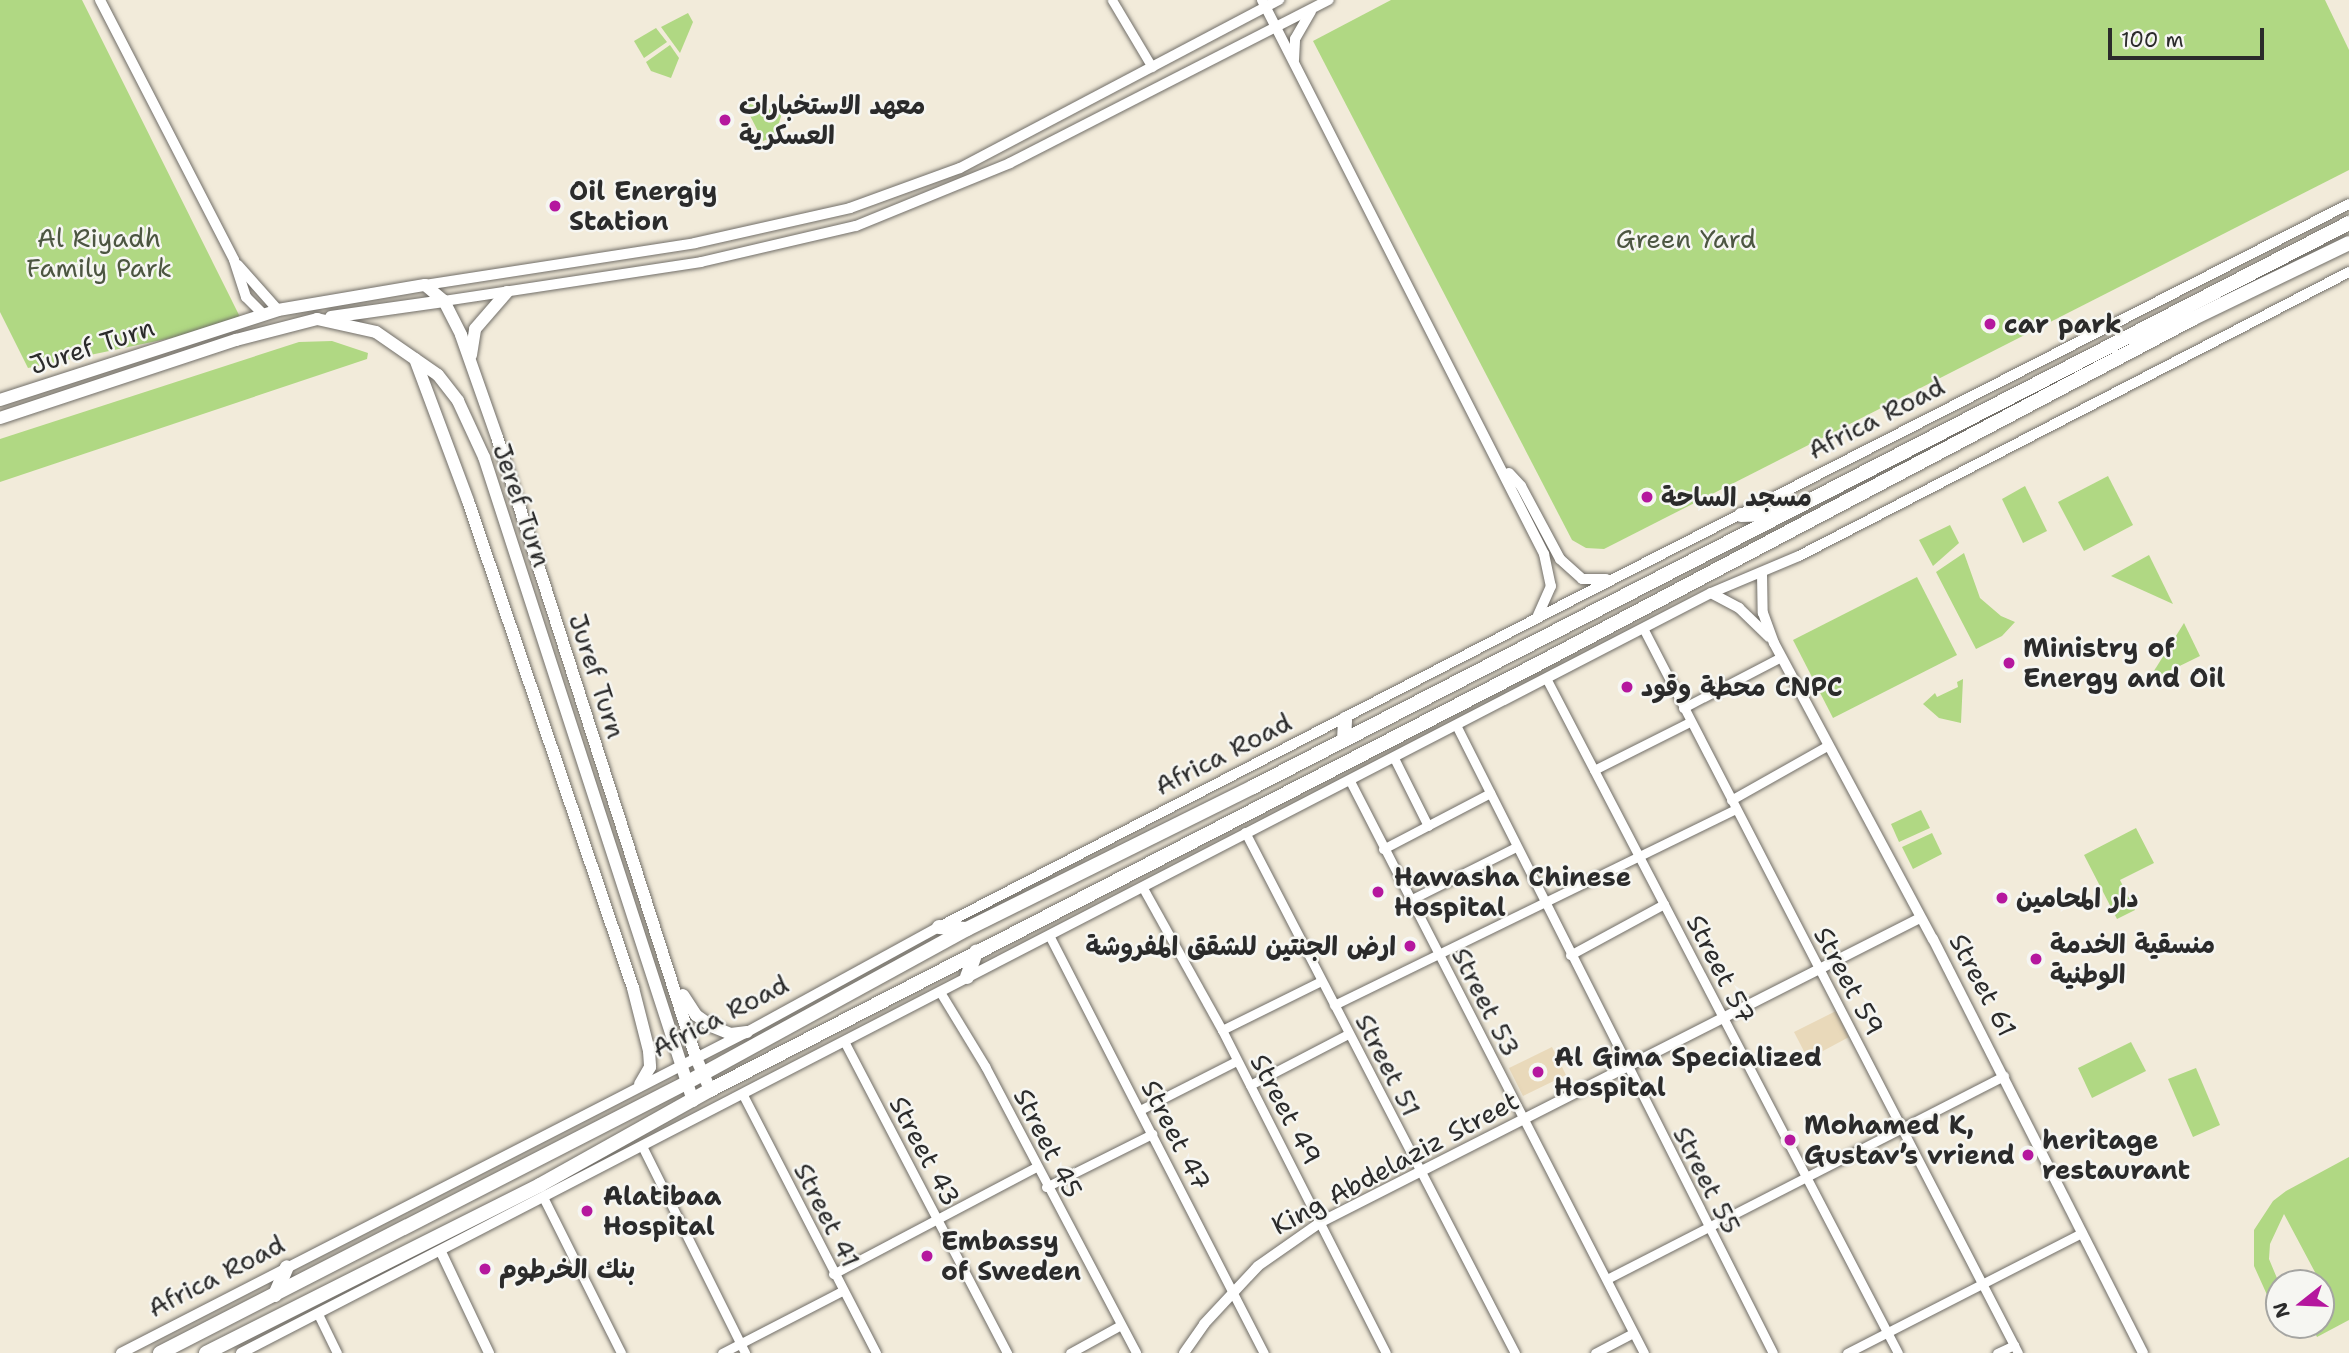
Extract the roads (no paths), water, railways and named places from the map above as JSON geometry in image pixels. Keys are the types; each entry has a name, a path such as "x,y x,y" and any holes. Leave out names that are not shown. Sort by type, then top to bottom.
{"highway":[{"name":"Africa Road","path":"160,1353 686,1083 967,929 1343,740 2349,223"},
{"path":"206,1353 540,1185 710,1090 2349,243"},
{"path":"1741,515 1784,514"},
{"path":"1343,740 1345,719"},
{"path":"1169,828 1181,847"},
{"path":"939,927 967,929"},
{"path":"967,977 976,952"},
{"path":"275,1295 287,1267"},
{"path":"228,1353 240,1335"}],"main road":[{"name":"Juref Turn","path":"0,400 278,310 425,285 444,301 470,359 676,986 696,1058 710,1090"},
{"path":"470,359 475,329 507,292"},
{"path":"317,319 444,301"},
{"name":"Jeref Turn","path":"0,418 236,340 317,319 376,332 438,375 458,401 484,457 679,1066 693,1101"},
{"path":"414,359 468,501 633,988 649,1051 650,1067 640,1084"},
{"path":"676,986 696,1015 711,1026 731,1034 747,1032"}],"street":[{"path":"100,0 234,260 246,297 263,314"},
{"path":"1112,0 1152,67"},
{"path":"425,285 695,243 825,216 922,183 1003,147 1264,4 1279,0"},
{"path":"444,301 701,262 830,234 926,200 1010,163 1329,0"},
{"path":"1264,4 1502,466 1549,566 1550,592 1537,618"},
{"path":"1294,63 1295,39 1314,8"},
{"path":"1003,147 1010,163"},
{"name":"Africa Road","path":"121,1353 640,1084 747,1032 939,927 1537,618 2349,204"},
{"path":"825,216 830,234"},
{"path":"234,260 278,310"},
{"path":"242,1353 643,1148 967,977 1050,937 1245,832 1350,781 1711,593 1762,575 2349,272"},
{"path":"1502,466 1521,486 1570,570 1582,579 1596,581 1621,576"},
{"path":"1762,575 1763,613 1774,642"},
{"path":"1711,593 1739,608 1774,642"},
{"name":"Street 59","path":"1643,628 2016,1349"},
{"name":"Street 61","path":"1774,642 2004,1076 2143,1353"},
{"path":"1683,708 1781,657"},
{"name":"Street 57","path":"1546,678 1898,1353"},
{"path":"1594,771 1690,722"},
{"name":"Street 55","path":"1456,725 1626,1068 1773,1353"},
{"path":"1334,1005 1639,856 1733,804 1827,746"},
{"path":"1394,758 1428,826"},
{"name":"Street 53","path":"1350,781 1644,1353"},
{"path":"1383,849 1490,793"},
{"name":"Street 51","path":"1245,832 1515,1353"},
{"path":"1410,900 1516,847"},
{"name":"Street 49","path":"1143,888 1222,1030 1386,1353"},
{"path":"1570,955 1664,904"},
{"name":"King Abdelaziz Street","path":"1184,1353 1233,1290 1271,1255 1321,1222 1920,918"},
{"name":"Street 47","path":"1050,937 1264,1353"},
{"path":"1222,1030 1321,981"},
{"name":"Street 45","path":"940,992 985,1066 1046,1187 1136,1353"},
{"path":"1250,1085 1348,1034"},
{"name":"Street 43","path":"845,1043 1007,1353"},
{"path":"1140,1110 1236,1060"},
{"path":"1607,1279 2004,1076"},
{"name":"Street 41","path":"743,1095 876,1353"},
{"path":"1046,1187 1152,1134"},
{"path":"643,1148 745,1353"},
{"path":"833,1274 1036,1167"},
{"path":"544,1199 621,1353"},
{"path":"1847,1353 2082,1233"},
{"path":"441,1252 489,1353"},
{"path":"722,1353 842,1291"},
{"path":"318,1314 337,1353"},
{"path":"1070,1353 1121,1325"},
{"path":"1595,1353 1633,1333"},
{"path":"1997,1353 2016,1349"}],"place":[{"name":"معهد الاستخبارات العسكرية","path":"725,120"},
{"name":"Oil Energiy Station","path":"555,206"},
{"name":"car park","path":"1990,324"},
{"name":"مسجد الساحة","path":"1647,497"},
{"name":"Ministry of Energy and Oil","path":"2009,663"},
{"name":"محطة وقود CNPC","path":"1627,687"},
{"name":"Hawasha Chinese Hospital","path":"1378,892"},
{"name":"دار المحامين","path":"2002,898"},
{"name":"ارض الجنتين للشقق المفروشة","path":"1410,946"},
{"name":"منسقية الخدمة الوطنية","path":"2036,959"},
{"name":"Al Gima Specialized Hospital","path":"1538,1072"},
{"name":"Mohamed K, Gustav’s vriend","path":"1790,1140"},
{"name":"heritage restaurant","path":"2028,1155"},
{"name":"Alatibaa Hospital","path":"587,1211"},
{"name":"Embassy of Sweden","path":"927,1256"},
{"name":"بنك الخرطوم","path":"485,1269"}],"park label":[{"name":"Green Yard","path":"1686,239"},
{"name":"Al Riyadh Family Park","path":"99,253"}]}
